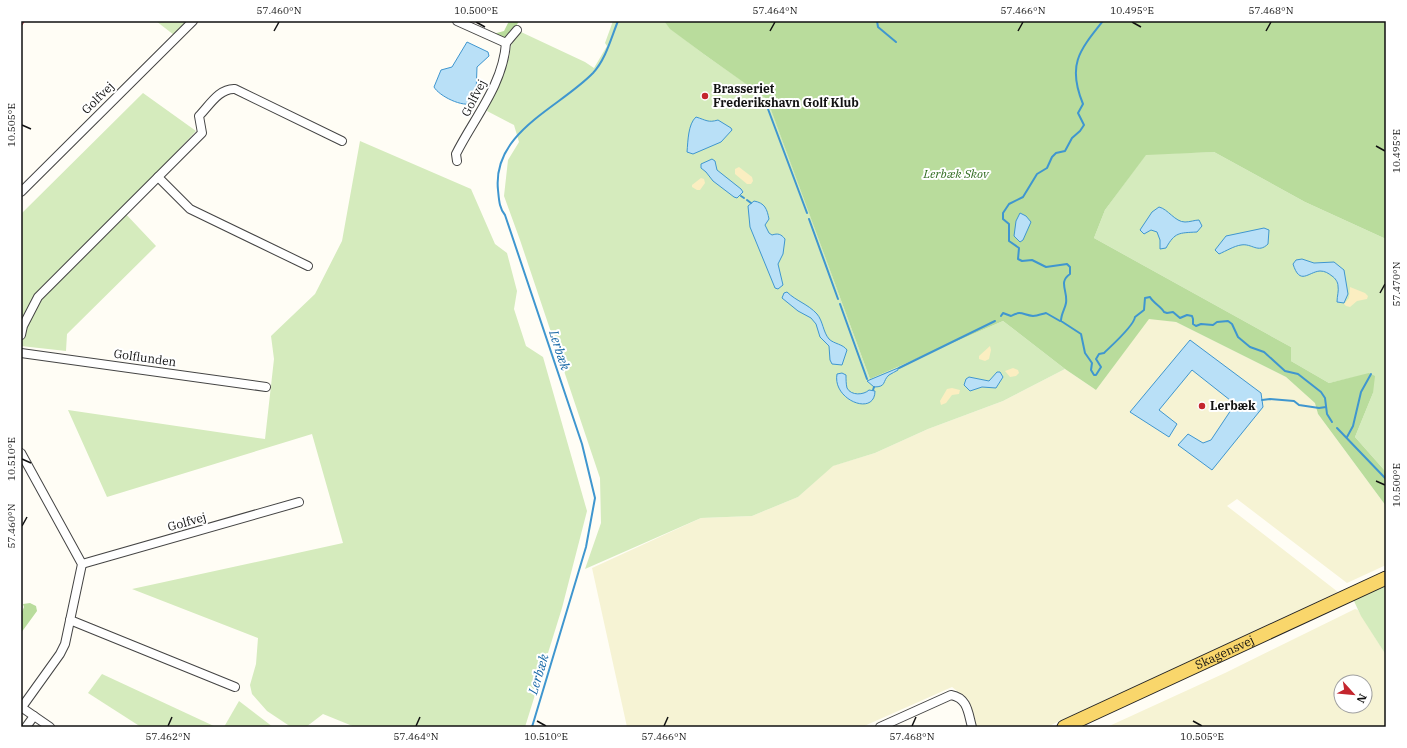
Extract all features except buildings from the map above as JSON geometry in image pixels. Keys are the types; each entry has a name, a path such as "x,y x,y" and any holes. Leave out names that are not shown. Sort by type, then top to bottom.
{"main road":[{"name":"Skagensvej","path":"1064,727 1386,578"}],"street":[{"name":"Golfvej","path":"21,192 193,21"},
{"path":"457,21 472,24 506,43 517,30"},
{"name":"Golfvej","path":"457,161 456,154 481,113 500,72 505,55 506,43"},
{"path":"21,335 23,326 38,297 202,133 199,116 220,93 228,89 235,89 342,141"},
{"path":"158,177 190,209 308,266"},
{"name":"Golflunden","path":"21,353 266,387"},
{"path":"21,453 82,564 65,644 60,654 22,707 50,727"},
{"name":"Golfvej","path":"82,564 299,502"},
{"path":"70,620 235,687"},
{"path":"880,727 951,695 958,696 965,701 972,727"},
{"path":"26,727 34,716"}],"shaded area":[{"path":"1149,318 1176,322 1286,377 1316,403 1318,414 1386,506 1386,565 1347,583 1237,499 1227,506 1338,592 1047,727 976,727 969,700 952,687 862,727 627,727 592,568 701,518 752,516 798,497 832,466 875,453 928,429 1003,401 1065,369 1096,390"},
{"path":"1355,609 1358,610 1386,655 1386,727 1107,727 1225,673"}],"green space":[{"path":"156,21 188,21 174,35"},
{"path":"509,21 519,21 510,36 504,37 493,34 504,31"},
{"path":"613,21 664,21 671,29 705,55 767,98 870,379 1003,321 1065,369 1003,401 928,429 875,453 833,466 798,497 752,516 701,518 585,569 601,523 600,478 504,196 508,160 519,142 514,125 487,111 509,58 512,43 518,34 521,32 585,62 594,68 607,46 605,43"},
{"name":"Lerbæk Skov","path":"664,21 1386,21 1386,239 1305,202 1214,152 1146,155 1105,210 1094,238 1291,347 1291,361 1329,383 1369,373 1375,376 1373,393 1355,437 1386,472 1386,506 1318,414 1315,403 1286,377 1176,322 1149,319 1096,390 1065,369 1003,321 870,379 767,99 670,29"},
{"path":"143,93 196,131 122,210 156,246 67,334 66,351 21,346 21,214"},
{"path":"360,141 471,189 495,244 507,253 517,291 514,309 526,346 543,357 587,511 562,608 525,727 355,727 323,714 306,727 291,727 267,711 252,694 250,685 256,664 258,638 132,589 343,543 312,434 107,497 68,410 265,439 274,359 271,336 315,294 342,241"},
{"path":"1214,152 1305,202 1386,239 1386,472 1355,437 1373,393 1369,374 1329,383 1291,361 1291,347 1094,238 1105,210 1146,154"},
{"path":"1386,584 1386,655 1361,616 1353,599"},
{"path":"30,603 36,606 37,611 21,633 21,614 24,607 23,604"},
{"path":"102,674 216,727 141,727 88,693"},
{"path":"239,701 273,727 224,727"}],"sand":[{"path":"739,167 752,177 753,181 751,184 747,184 735,174 735,169"},
{"path":"701,178 704,179 705,183 700,190 692,187 692,185"},
{"path":"1350,287 1365,293 1368,296 1367,299 1357,301 1350,307 1346,306 1344,304 1349,298"},
{"path":"990,346 991,350 989,359 985,361 979,359 979,356"},
{"path":"1013,368 1018,370 1019,373 1016,376 1010,377 1005,371"},
{"path":"952,388 960,390 959,394 952,395 946,403 941,405 940,401 947,389"}],"water":[{"path":"467,42 488,52 489,56 477,67 476,94 473,103 463,104 446,97 434,87 441,70 452,67"},
{"path":"696,117 709,121 718,120 732,130 721,142 693,154 687,152 691,124"},
{"path":"712,159 715,161 717,170 743,192 737,198 713,181 701,168 701,164"},
{"path":"754,201 761,203 766,209 769,219 765,225 769,233 772,235 779,234 785,239 783,254 778,264 783,285 778,289 775,288 750,227 748,206"},
{"path":"1159,207 1181,221 1187,222 1199,220 1202,226 1197,232 1178,234 1172,239 1166,248 1160,249 1160,240 1157,232 1151,230 1144,234 1140,230 1152,212"},
{"path":"1020,213 1026,216 1031,222 1023,240 1020,242 1014,236 1016,221"},
{"path":"1264,228 1269,230 1268,244 1264,247 1258,248 1248,245 1241,245 1219,254 1215,250 1226,236"},
{"path":"1302,259 1314,263 1334,262 1344,270 1348,294 1344,303 1337,302 1337,283 1336,280 1329,274 1320,271 1305,276 1298,275 1293,264 1296,260"},
{"path":"787,292 817,314 829,339 843,346 847,350 842,365 832,364 830,360 829,346 820,337 816,324 811,318 798,311 782,298 784,293"},
{"path":"1190,340 1261,393 1263,407 1212,470 1178,445 1188,434 1203,443 1211,440 1235,404 1192,370 1159,410 1177,424 1169,437 1130,412"},
{"path":"898,368 898,370 887,377 881,386 874,387 867,381"},
{"path":"997,372 1000,372 1003,377 996,388 982,387 970,391 964,385 966,379 969,377 989,381"},
{"path":"842,373 846,375 847,388 849,391 858,394 869,390 875,391 873,399 868,403 862,404 847,398 837,383 837,374"}],"waterway":[{"name":"Lerbæk","path":"532,727 586,547 595,498 582,444 505,215 500,206 498,190 499,170 506,152 516,137 546,110 579,86 598,67 605,55 618,21"},
{"path":"877,21 878,27 896,42"},
{"path":"1103,21 1082,50 1076,69 1078,90 1083,104 1078,113 1084,125 1072,138 1065,151 1056,153 1052,157 1047,168 1037,174 1023,197 1009,204 1003,213 1003,219 1009,224 1009,241 1019,248 1018,259 1022,261 1032,260 1046,267 1067,264 1070,267 1070,274 1066,277 1064,284 1066,303 1061,321 1081,334 1085,353 1092,363 1091,370 1094,375 1096,375 1101,367 1096,359 1099,354 1104,353 1127,330 1134,321 1135,317 1144,310 1145,298 1150,297 1164,312 1173,312 1180,318 1187,315 1192,316 1193,324 1196,326 1201,324 1213,325 1217,322 1228,321 1232,324 1238,337 1250,347 1264,352 1285,371 1298,374 1321,392 1325,398 1327,414 1332,422"},
{"path":"765,101 807,213"},
{"path":"747,200 751,203"},
{"path":"809,219 838,299"},
{"path":"840,304 867,379"},
{"path":"1001,316 1003,313 1011,316 1020,313 1033,316 1046,313 1060,321"},
{"path":"899,368 995,321"},
{"path":"1347,437 1353,426 1361,392 1371,374"},
{"path":"1262,400 1270,399 1294,401 1299,405 1319,408 1326,407"},
{"path":"1337,428 1386,479"}],"place":[{"name":"Brasseriet Frederikshavn Golf Klub","path":"705,96"},
{"name":"Lerbæk","path":"1202,406"}]}
